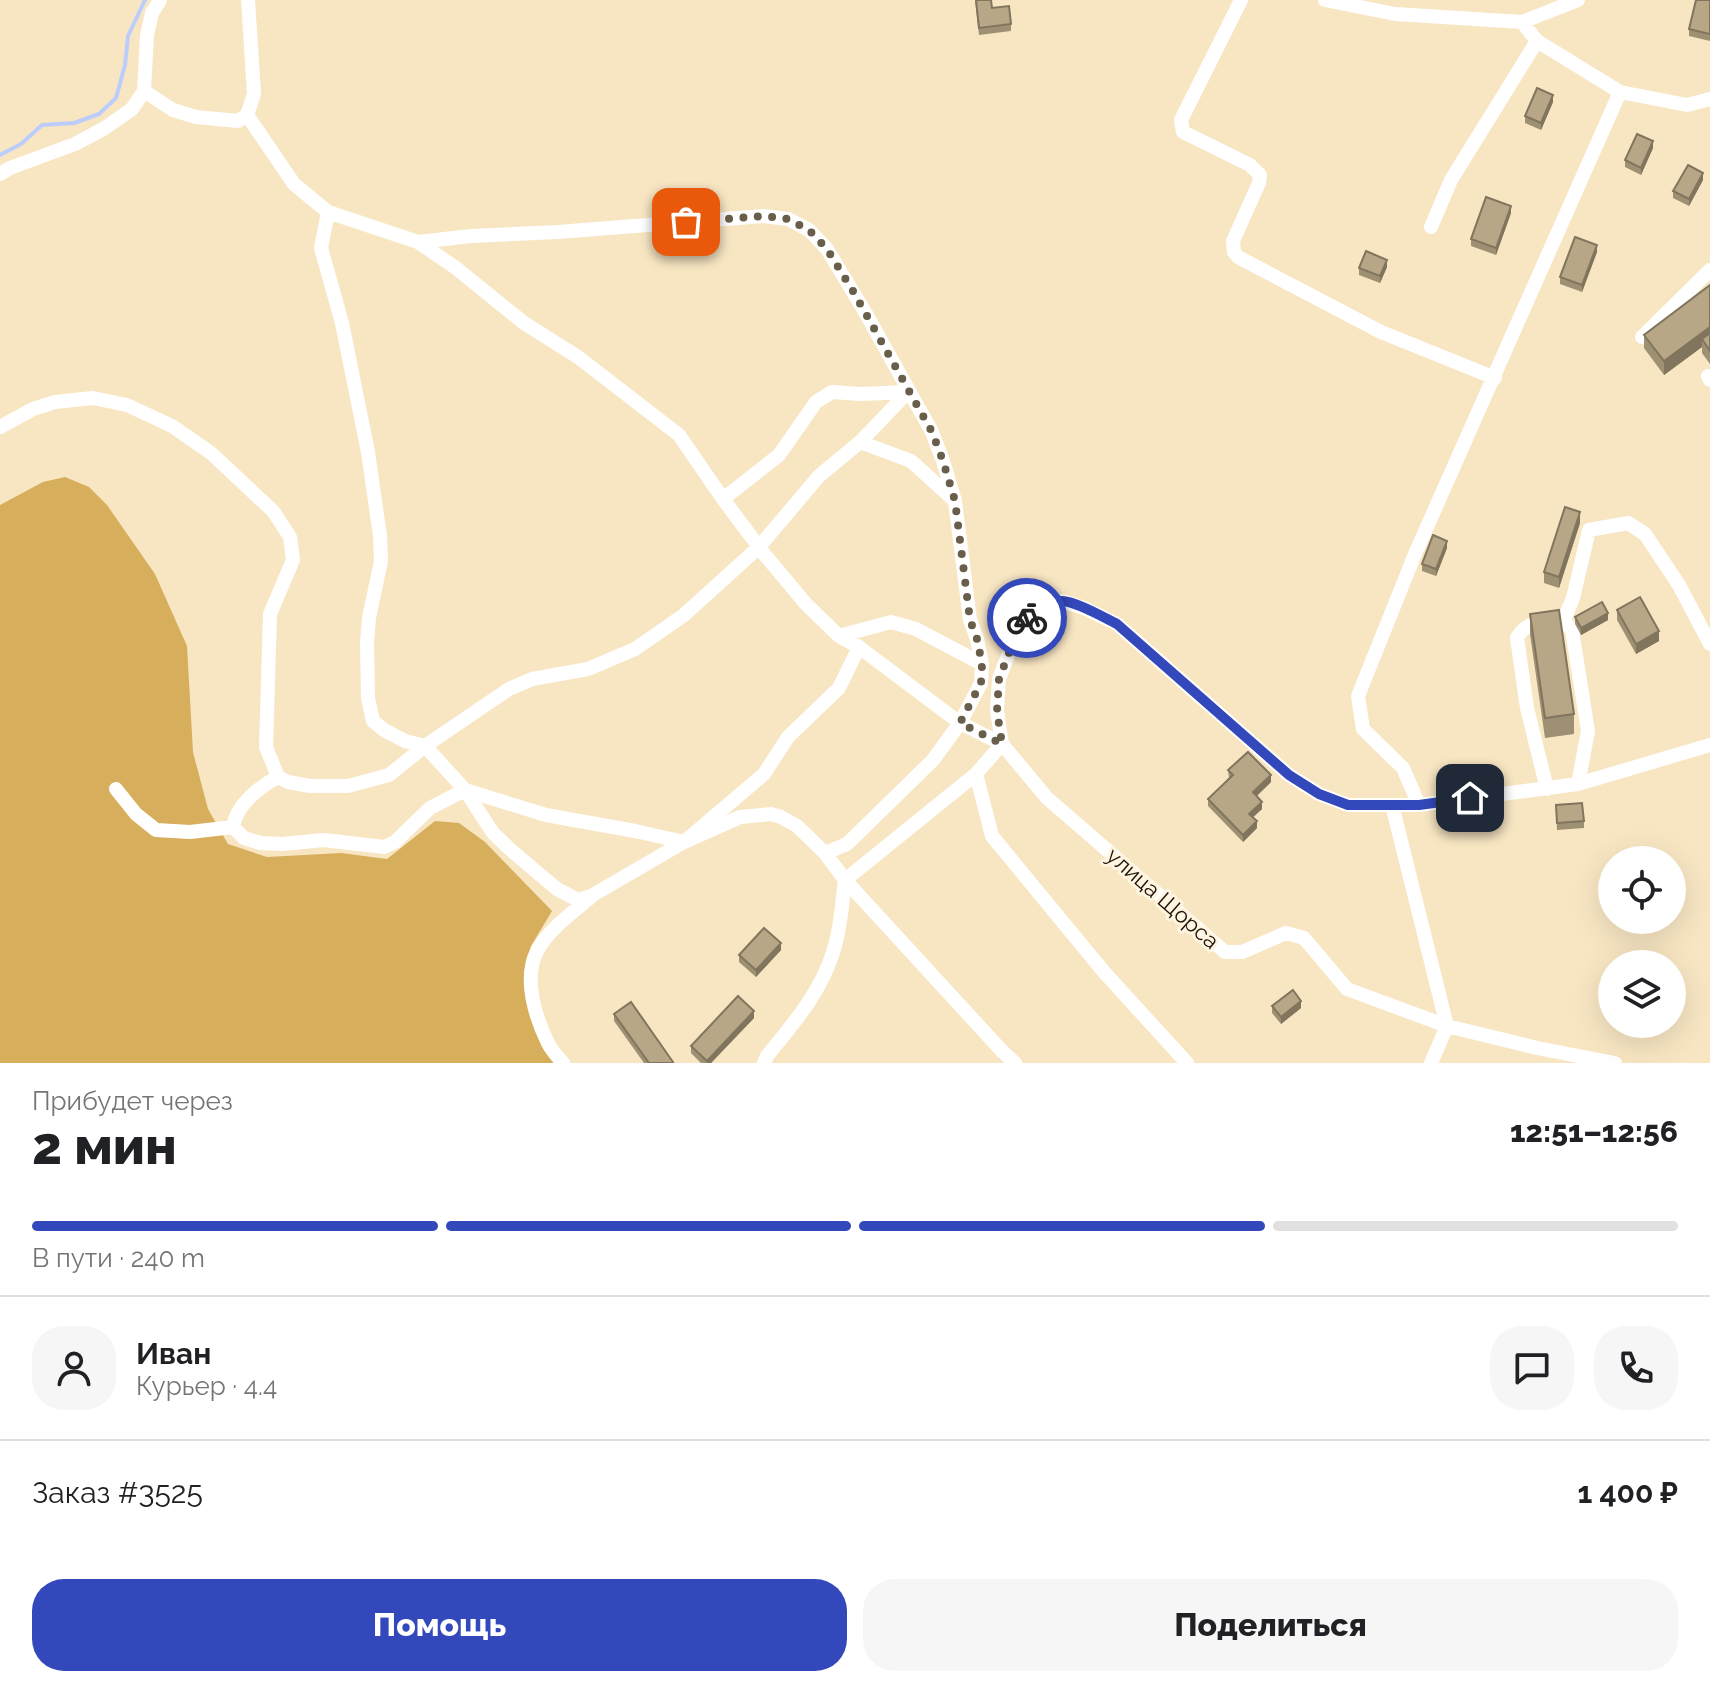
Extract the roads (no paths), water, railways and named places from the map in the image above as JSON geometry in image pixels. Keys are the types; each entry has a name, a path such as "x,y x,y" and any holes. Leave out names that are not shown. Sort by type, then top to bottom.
{"street":[{"path":"0,174 75,144 132,109 144,91 147,35 152,13 160,0"},
{"path":"144,91 173,110 196,117 238,121 247,115 254,94 248,0"},
{"path":"1241,0 1181,120 1183,132 1250,165 1260,175 1233,241 1234,252 1238,257 1381,332 1495,378"},
{"path":"1325,0 1395,14 1522,22 1578,0"},
{"path":"1522,22 1537,41 1620,92 1687,105 1710,99"},
{"path":"1431,227 1451,180 1537,41"},
{"path":"1419,805 1403,768 1363,729 1358,696 1415,554 1620,92"},
{"path":"247,115 294,184 328,212 418,242 456,268 524,323 578,357 679,435 759,547 806,604 839,636 859,647 960,723 1002,744"},
{"path":"328,212 321,248 342,323 368,452 380,536 381,561 367,643 368,698 373,721 405,741 425,746 465,790 493,833 533,871 578,900 591,896"},
{"path":"418,242 764,216 788,219 809,230 827,249 932,432 943,461 955,501 970,620 982,664 981,683 960,723 933,760 847,844 825,853"},
{"path":"1642,337 1710,270"},
{"path":"723,499 779,455 816,402 832,392 908,392"},
{"path":"0,427 33,409 55,402 93,398 127,405 172,426 211,453 273,511 290,537 293,560 270,614 266,747 278,777 288,782 310,786 348,786 389,775 425,746 509,689 532,679 588,669 635,649 684,615 759,547 819,476 860,442 908,392"},
{"path":"860,442 911,461 955,501"},
{"path":"1564,620 1573,598 1589,530 1628,523 1645,534 1679,585 1710,644"},
{"path":"764,1063 818,988 834,951 845,880 976,774 1002,744 997,711 999,679 1020,624 1040,608 1062,601 1117,624 1289,775 1319,794 1348,805 1419,805 1578,784 1710,745"},
{"path":"1547,789 1527,708 1517,638 1527,625 1560,617 1572,630 1588,731 1578,784"},
{"path":"839,636 891,622 916,629 982,664"},
{"path":"684,842 764,774 788,737 839,688 859,647"},
{"name":"улица Щорса","path":"1002,744 1047,798 1225,952 1242,952 1286,933 1304,938 1347,989 1535,1056 1615,1063"},
{"path":"976,774 992,836 1104,972 1187,1063"},
{"path":"233,827 249,797 278,777"},
{"path":"116,789 136,814 156,830 190,832 233,827"},
{"path":"233,827 244,838 260,843 324,840 384,847 395,842 430,808 465,790 546,815 684,842"},
{"path":"1392,805 1447,1026 1431,1063"},
{"path":"563,1063 548,1044 534,1008 530,974 537,952 557,925 591,896 684,842 740,817 771,814 797,826 825,853 845,880 1015,1063"}],"waterway":[{"path":"0,155 21,144 42,125 74,123 99,114 116,98 125,65 128,36 145,0"}]}
